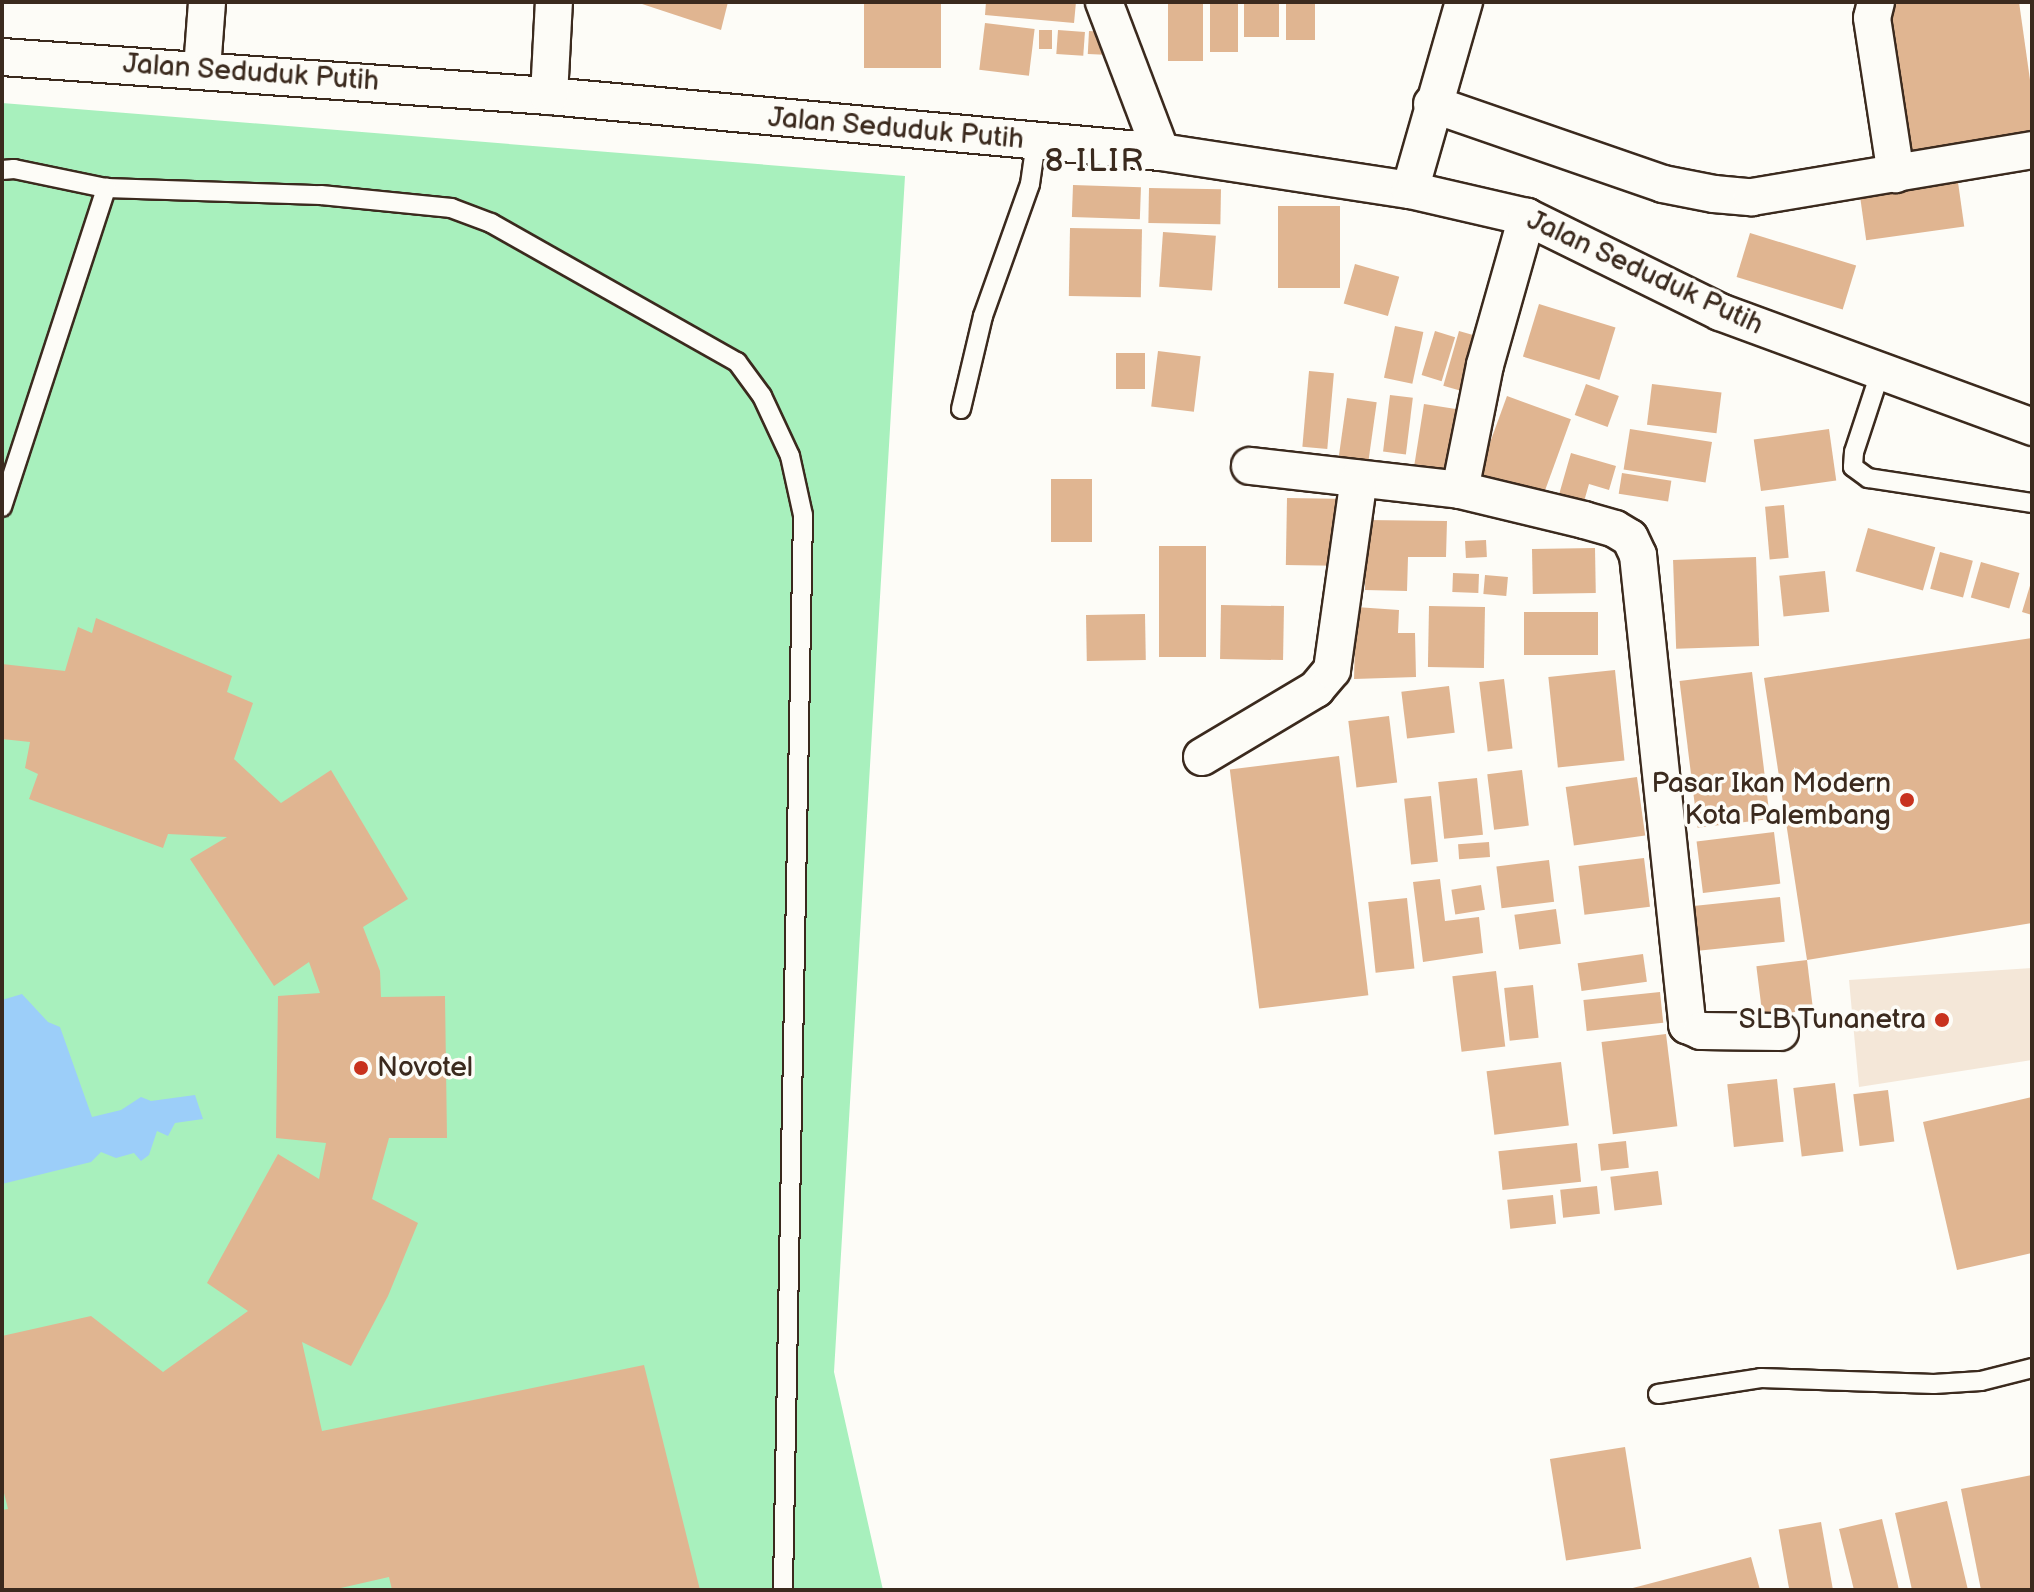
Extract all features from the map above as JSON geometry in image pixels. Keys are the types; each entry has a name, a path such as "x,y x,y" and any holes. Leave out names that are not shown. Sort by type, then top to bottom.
{"street":[{"path":"202,69 207,2"},
{"path":"549,96 554,2"},
{"path":"1104,2 1161,152"},
{"path":"1410,190 1432,104 1464,2"},
{"path":"1876,2 1872,18 1896,174"},
{"name":"Jalan Seduduk Putih","path":"2,57 549,96 1161,152 1410,190 1527,217 1720,312 2032,427"},
{"path":"1432,104 1663,184 1714,194 1752,197 2032,150"},
{"path":"1460,490 1485,365 1527,217"},
{"path":"1250,466 1460,490 1584,520 1615,529 1630,538 1638,555 1687,1025 1701,1031 1780,1032"},
{"path":"1202,757 1316,689 1332,670 1359,479"}],"lane":[{"path":"961,409 983,316 1030,184 1036,142"},
{"path":"2,170 14,169 106,188 321,195 451,208 491,223 737,362 762,396 790,456 803,515 783,1590"},
{"path":"2,507 106,188"},
{"path":"1880,373 1854,452 1853,467 1868,478 2032,503"},
{"path":"1658,1394 1761,1378 1934,1384 1981,1381 2032,1368"}],"shaded area":[{"name":"SLB Tunanetra","path":"2032,968 2032,1060 1859,1087 1849,980"}],"green space":[{"path":"2,103 905,176 834,1372 883,1590 2,1590"}],"water":[{"path":"22,994 48,1022 60,1027 92,1117 121,1110 141,1097 151,1101 195,1095 203,1119 175,1123 168,1136 157,1131 149,1155 141,1161 134,1153 116,1158 101,1152 91,1162 2,1184 2,1000"}],"building":[{"path":"636,2 728,2 721,30"},
{"path":"864,2 941,2 941,68 864,68"},
{"path":"986,2 1076,2 1074,23 985,15"},
{"path":"1168,2 1203,2 1203,61 1168,61"},
{"path":"1210,2 1238,2 1238,52 1210,52"},
{"path":"1244,2 1279,2 1279,37 1244,37"},
{"path":"1286,2 1315,2 1315,40 1286,40"},
{"path":"1885,2 2019,2 2032,94 2032,134 1906,152"},
{"path":"985,23 1035,29 1029,76 979,70"},
{"path":"1039,30 1052,30 1052,49 1039,49"},
{"path":"1058,30 1085,32 1083,56 1056,54"},
{"path":"1089,31 1111,32 1110,55 1088,54"},
{"path":"1957,175 1964,226 1866,240 1859,189"},
{"path":"1073,185 1141,187 1140,219 1072,217"},
{"path":"1149,188 1221,189 1220,224 1148,223"},
{"path":"1278,206 1340,206 1340,288 1278,288"},
{"path":"1070,228 1142,229 1141,297 1069,296"},
{"path":"1163,232 1216,236 1212,291 1159,287"},
{"path":"1750,233 1856,265 1843,309 1737,277"},
{"path":"1355,264 1399,277 1388,316 1344,303"},
{"path":"1539,304 1616,327 1599,380 1523,357"},
{"path":"1395,326 1423,332 1412,384 1384,378"},
{"path":"1435,331 1455,337 1442,381 1422,375"},
{"path":"1459,331 1487,339 1471,394 1443,386"},
{"path":"1158,351 1201,356 1194,412 1151,407"},
{"path":"1116,353 1145,353 1145,389 1116,389"},
{"path":"1309,371 1334,373 1327,449 1302,447"},
{"path":"1586,384 1619,396 1608,427 1575,415"},
{"path":"1652,384 1721,393 1716,433 1647,425"},
{"path":"1390,395 1413,398 1406,454 1383,452"},
{"path":"1507,396 1571,419 1542,499 1478,476"},
{"path":"1347,398 1377,402 1368,466 1338,461"},
{"path":"1424,404 1461,410 1451,470 1414,464"},
{"path":"1630,429 1712,442 1706,482 1624,469"},
{"path":"1829,429 1836,480 1761,491 1754,440"},
{"path":"1571,453 1616,466 1609,490 1589,484 1583,505 1558,498"},
{"path":"1622,473 1671,481 1668,502 1619,494"},
{"path":"1051,479 1092,479 1092,542 1051,542"},
{"path":"1287,498 1336,499 1335,566 1286,565"},
{"path":"1784,505 1789,558 1770,559 1765,507"},
{"path":"1366,520 1447,521 1446,557 1408,557 1407,591 1365,590"},
{"path":"1868,528 1935,547 1923,591 1856,571"},
{"path":"1486,540 1487,557 1466,558 1465,541"},
{"path":"1159,546 1206,546 1206,657 1159,657"},
{"path":"1595,548 1596,593 1533,594 1532,549"},
{"path":"1940,552 1973,561 1963,598 1930,589"},
{"path":"1756,557 1759,646 1676,649 1673,560"},
{"path":"1981,562 2019,573 2009,609 1971,598"},
{"path":"1825,571 1829,612 1784,617 1779,576"},
{"path":"1453,573 1479,574 1478,593 1452,592"},
{"path":"1485,575 1508,577 1506,596 1483,594"},
{"path":"2032,579 2032,615 2022,612"},
{"path":"1221,605 1284,606 1283,660 1220,659"},
{"path":"1429,606 1485,607 1484,668 1428,667"},
{"path":"1356,607 1399,610 1398,633 1415,633 1416,677 1354,679"},
{"path":"1524,612 1598,612 1598,655 1524,655"},
{"path":"1145,614 1146,660 1087,661 1086,615"},
{"name":"Novotel","path":"96,618 232,676 227,692 253,703 234,759 281,803 331,770 408,899 363,927 380,971 381,997 445,996 447,1138 389,1138 372,1199 418,1223 388,1296 351,1366 302,1342 322,1431 644,1365 700,1590 392,1590 389,1577 332,1590 2,1590 2,1510 8,1509 2,1485 2,1336 91,1316 163,1372 248,1311 207,1283 278,1154 319,1179 326,1143 276,1138 278,996 320,993 309,962 274,986 190,859 227,837 168,834 163,848 29,799 38,774 25,768 30,742 2,739 2,664 65,671 78,627 92,633"},
{"name":"Pasar Ikan Modern Kota Palembang","path":"2032,638 2032,923 1807,960 1764,678"},
{"path":"1615,670 1625,761 1558,768 1548,677"},
{"path":"1752,672 1770,819 1698,828 1680,681"},
{"path":"1504,679 1513,748 1488,752 1479,682"},
{"path":"1449,686 1455,733 1407,738 1401,692"},
{"path":"1389,716 1397,783 1356,787 1348,721"},
{"path":"1339,756 1368,995 1259,1009 1230,769"},
{"path":"1522,770 1529,826 1494,830 1487,774"},
{"path":"1637,777 1645,835 1574,845 1566,787"},
{"path":"1477,778 1483,835 1444,839 1438,782"},
{"path":"1431,796 1438,862 1411,864 1404,799"},
{"path":"1774,832 1780,884 1703,893 1697,842"},
{"path":"1489,842 1490,857 1459,859 1458,844"},
{"path":"1644,858 1650,907 1584,915 1578,866"},
{"path":"1549,860 1554,902 1502,908 1496,866"},
{"path":"1440,879 1445,921 1479,917 1483,953 1423,962 1413,882"},
{"path":"1481,885 1485,910 1455,914 1451,890"},
{"path":"1780,897 1785,942 1698,951 1693,906"},
{"path":"1407,898 1414,969 1376,973 1368,902"},
{"path":"1556,909 1561,944 1519,950 1514,915"},
{"path":"1643,954 1647,982 1582,991 1578,963"},
{"path":"1807,960 1813,1010 1762,1016 1756,966"},
{"path":"1496,971 1505,1046 1462,1052 1452,976"},
{"path":"1533,985 1539,1038 1510,1041 1504,988"},
{"path":"1660,992 1663,1023 1587,1031 1583,1000"},
{"path":"1666,1034 1677,1126 1613,1134 1601,1042"},
{"path":"1561,1062 1569,1126 1494,1135 1487,1071"},
{"path":"1777,1079 1784,1142 1734,1147 1727,1084"},
{"path":"1835,1083 1843,1151 1802,1157 1793,1088"},
{"path":"1888,1090 1894,1142 1860,1146 1853,1094"},
{"path":"2032,1097 2032,1253 1957,1270 1923,1122"},
{"path":"1626,1141 1629,1168 1601,1171 1598,1144"},
{"path":"1577,1143 1581,1182 1503,1190 1498,1151"},
{"path":"1658,1171 1662,1205 1615,1211 1610,1177"},
{"path":"1597,1186 1600,1214 1563,1218 1560,1190"},
{"path":"1553,1195 1556,1224 1510,1229 1507,1200"},
{"path":"1625,1447 1641,1549 1566,1561 1550,1459"},
{"path":"2032,1475 2032,1590 1981,1590 1961,1489"},
{"path":"1947,1501 1968,1590 1912,1590 1895,1513"},
{"path":"1882,1519 1899,1590 1854,1590 1839,1529"},
{"path":"1821,1522 1833,1590 1789,1590 1779,1529"},
{"path":"1751,1557 1760,1590 1629,1590 1629,1589"}],"place":[{"name":"Pasar Ikan Modern Kota Palembang","path":"1907,800"},
{"name":"SLB Tunanetra","path":"1942,1020"},
{"name":"Novotel","path":"361,1068"}],"district":[{"name":"8 ILIR","path":"1095,162"}]}
